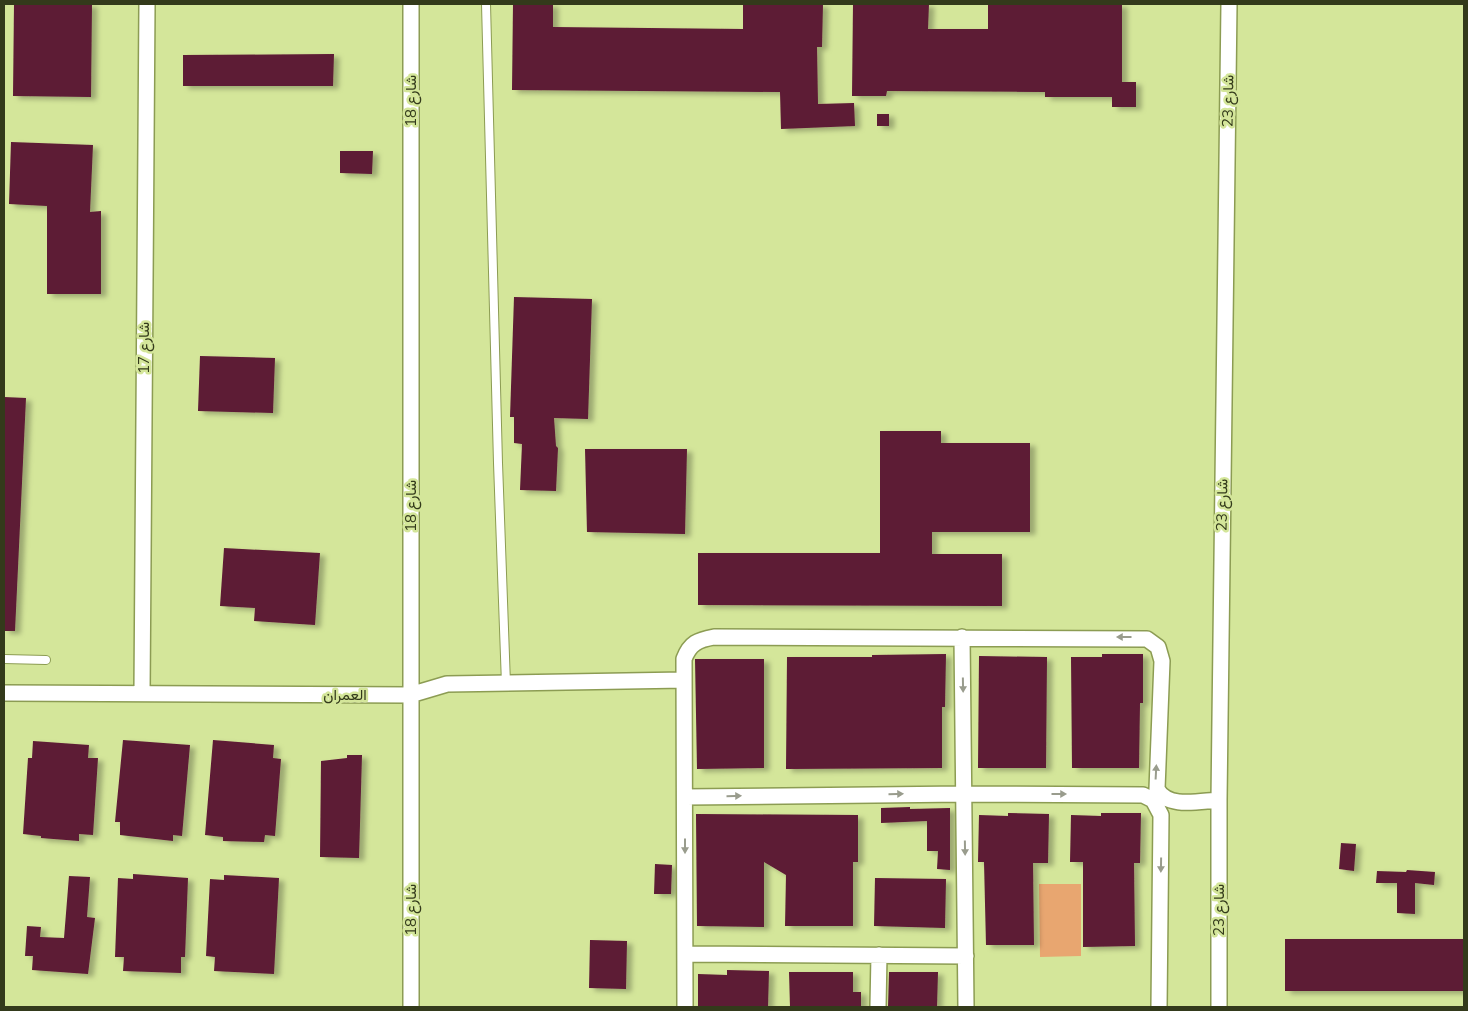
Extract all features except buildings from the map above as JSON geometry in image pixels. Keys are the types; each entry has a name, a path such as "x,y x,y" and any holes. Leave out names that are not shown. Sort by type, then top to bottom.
{"street":[{"name":"شارع 17","path":"142,693 147,4"},
{"name":"شارع 18","path":"411,4 411,1007"},
{"name":"شارع 23","path":"1219,1007 1219,800 1229,4"},
{"path":"685,1007 684,659 688,649 696,640 714,636 1140,637 1153,642 1161,654 1162,661 1157,789 1163,797 1173,801 1219,800"},
{"path":"962,637 966,1007"},
{"name":"العمران","path":"4,693 410,695 447,684 684,680"},
{"path":"685,797 964,794 1138,794 1148,797 1157,805 1161,815 1159,1007"},
{"path":"686,954 966,956"},
{"path":"878,1007 879,954"}],"lane":[{"path":"486,4 506,684"},
{"path":"4,659 46,660"}],"shaded area":[{"path":"1039,884 1081,884 1081,956 1040,957"}]}
